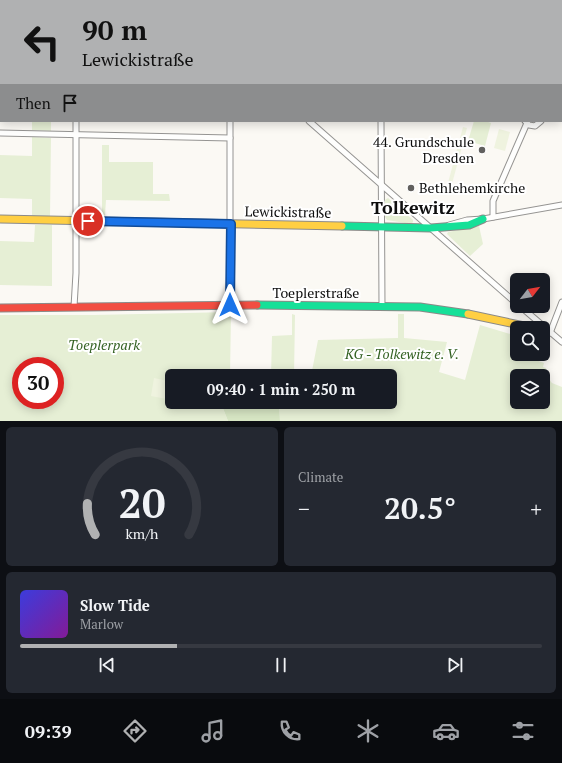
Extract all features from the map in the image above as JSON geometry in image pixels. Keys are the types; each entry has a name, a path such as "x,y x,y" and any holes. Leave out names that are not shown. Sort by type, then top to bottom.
{"street":[{"path":"74,308 76,273 76,122"},
{"path":"230,122 230,305"},
{"path":"310,122 510,298"},
{"path":"381,122 382,306"},
{"path":"493,217 492,201 526,122 535,126 540,122"},
{"path":"0,133 230,138"},
{"path":"483,219 562,205"},
{"name":"Lewickistraße","path":"0,219 431,228 469,225 483,219"},
{"path":"562,302 550,333 562,342"},
{"name":"Toeplerstraße","path":"0,308 230,305 382,306 426,308 476,315 510,323"},
{"path":"528,313 537,321"}],"green space":[{"path":"32,122 51,122 51,131 32,130"},
{"path":"474,122 491,123 485,146 468,141"},
{"path":"463,127 467,128 449,195 445,194"},
{"path":"499,129 510,132 505,151 494,148"},
{"path":"32,137 51,138 50,217 32,217 32,199 0,198 0,155 32,156"},
{"path":"102,145 109,145 109,162 153,162 153,194 169,194 170,201 106,200 105,215 102,215"},
{"path":"388,198 413,220 411,224 387,220 385,217 385,200"},
{"path":"35,225 52,225 52,286 0,285 0,241 34,242"},
{"path":"479,226 483,244 470,256 447,234 448,232"},
{"name":"Toeplerpark","path":"231,312 230,369 165,369 165,409 223,409 228,421 0,421 0,315 94,315"},
{"path":"292,314 295,315 294,369 271,369 272,336 292,335"},
{"name":"KG - Tolkewitz e. V.","path":"398,314 404,314 404,338 447,342 439,372 465,380 480,325 510,334 510,361 538,361 544,363 543,367 546,368 510,369 510,409 550,409 550,380 552,383 562,387 562,421 280,421 279,409 397,409 397,369 312,369 318,340 398,338"},
{"path":"154,378 165,380 165,399 151,396"},
{"path":"223,409 279,409 280,421 228,421"}],"traffic: fast":[{"path":"342,226 431,228 469,225 483,219"},
{"path":"257,305 420,307 468,314"}],"traffic: slow":[{"path":"0,219 342,226"},
{"path":"468,314 510,323"}],"traffic: jam":[{"path":"0,308 257,305"}],"place":[{"name":"44. Grundschule Dresden","path":"482,150"},
{"name":"Bethlehemkirche","path":"411,188"}],"district":[{"name":"Tolkewitz","path":"413,208"}],"route":[{"path":"88,221 231,224 230,305"}]}
